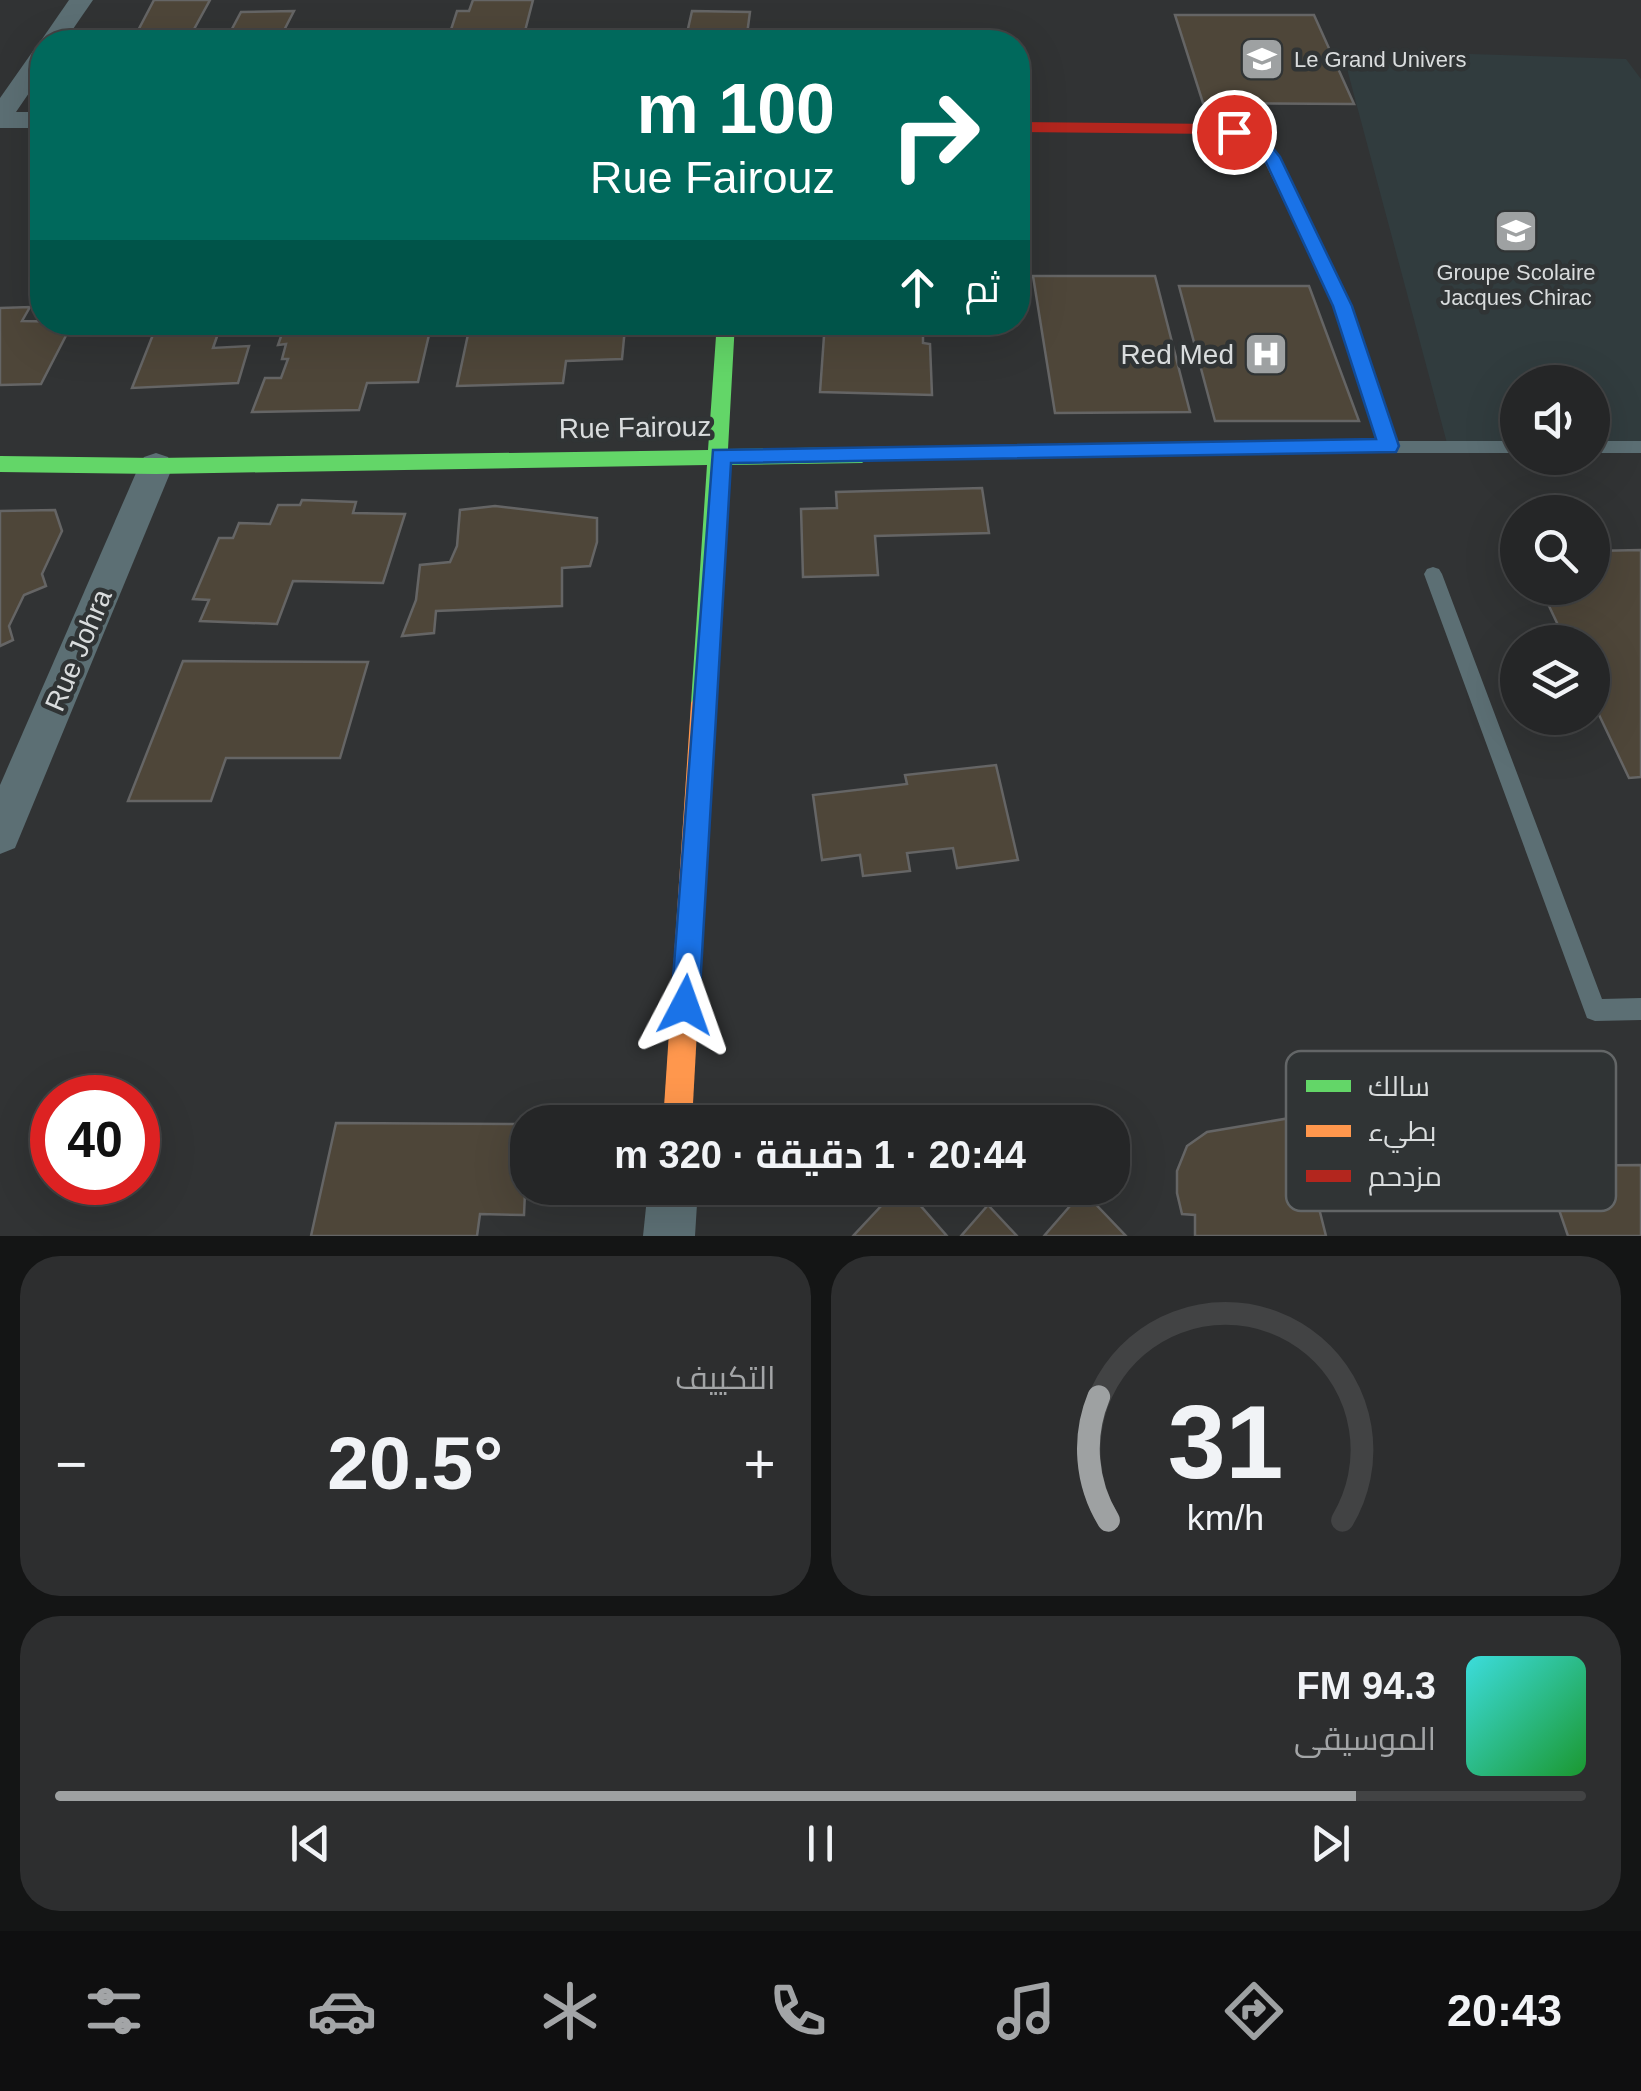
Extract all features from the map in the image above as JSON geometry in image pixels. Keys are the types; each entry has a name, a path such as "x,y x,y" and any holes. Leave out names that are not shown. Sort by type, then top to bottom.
{"street":[{"path":"60,30 81,0"},
{"path":"0,118 30,74"},
{"path":"0,118 30,119"},
{"path":"1030,127 1219,129 1258,140 1272,157 1342,306 1389,446"},
{"path":"678,1105 726,335"},
{"name":"Rue Fairouz","path":"0,464 156,466 1389,446"},
{"name":"Rue Johra","path":"0,834 156,466"},
{"path":"670,1236 672,1205"}],"lane":[{"path":"1389,446 1500,446"},
{"path":"1610,446 1641,446"},
{"path":"1433,574 1595,1010 1641,1010"}],"shaded area":[{"name":"Groupe Scolaire Jacques Chirac","path":"1342,50 1626,59 1641,79 1641,442 1610,443 1610,365 1500,365 1500,445 1448,447"}],"building":[{"path":"154,0 210,0 194,30 138,30"},
{"path":"473,0 533,0 525,30 451,30 457,11 469,11"},
{"path":"294,11 284,30 231,30 241,12"},
{"path":"692,11 750,12 748,30 688,30"},
{"name":"Le Grand Univers","path":"1175,15 1314,15 1354,104 1203,103"},
{"path":"1033,276 1155,276 1190,412 1055,413"},
{"name":"Red Med","path":"1179,286 1309,286 1359,421 1215,421"},
{"path":"30,307 22,321 30,321 30,335 66,335 41,384 0,385 0,308"},
{"path":"153,335 218,335 213,348 249,346 238,383 132,388"},
{"path":"281,335 429,335 418,382 367,383 359,410 252,412 265,378 281,378 288,359 282,359 286,344 278,345"},
{"path":"468,335 624,335 622,359 566,361 563,383 457,386"},
{"path":"824,335 923,335 923,343 930,344 932,395 820,392"},
{"path":"982,488 989,533 875,536 878,575 803,577 801,509 837,508 836,492"},
{"path":"302,500 356,502 353,513 405,514 383,583 293,581 277,624 200,621 209,600 193,599 219,538 233,538 239,523 270,524 278,505 300,505"},
{"path":"495,506 597,518 597,542 590,566 562,568 562,606 436,611 434,633 402,636 416,600 420,565 450,562 457,546 460,510"},
{"path":"55,510 62,531 42,574 46,586 24,595 9,626 13,640 0,646 0,511"},
{"path":"1641,550 1641,777 1629,778 1609,735 1610,625 1558,625 1549,605 1610,605 1610,551"},
{"path":"183,661 368,662 340,758 226,758 211,801 128,801"},
{"path":"996,765 1018,860 957,868 953,848 907,853 910,871 863,876 860,855 822,860 813,795 907,784 905,775"},
{"path":"1286,1119 1286,1211 1320,1211 1326,1236 1195,1236 1195,1215 1182,1214 1177,1171 1187,1146 1207,1132"},
{"path":"336,1123 510,1124 510,1205 524,1205 524,1215 480,1214 477,1236 311,1236"},
{"path":"1616,1165 1641,1165 1641,1236 1568,1236 1559,1211 1616,1211"},
{"path":"882,1205 920,1205 947,1236 853,1236"},
{"path":"988,1205 1017,1236 961,1236"},
{"path":"1071,1205 1096,1205 1126,1236 1044,1236"}],"traffic: fast":[{"path":"703,703 725,335"},
{"path":"0,464 156,466 862,455"}],"traffic: slow":[{"path":"862,455 1389,447 1343,306 1268,152"},
{"path":"678,1105 703,703"}],"traffic: jam":[{"path":"1030,127 1219,129 1259,140 1268,152"}],"place":[{"name":"Le Grand Univers","path":"1262,59"},
{"name":"Groupe Scolaire Jacques Chirac","path":"1516,231"},
{"name":"Red Med","path":"1266,354"}],"route":[{"path":"685,1005 721,456 1389,446 1342,306 1272,157 1258,140 1234,132"}]}
